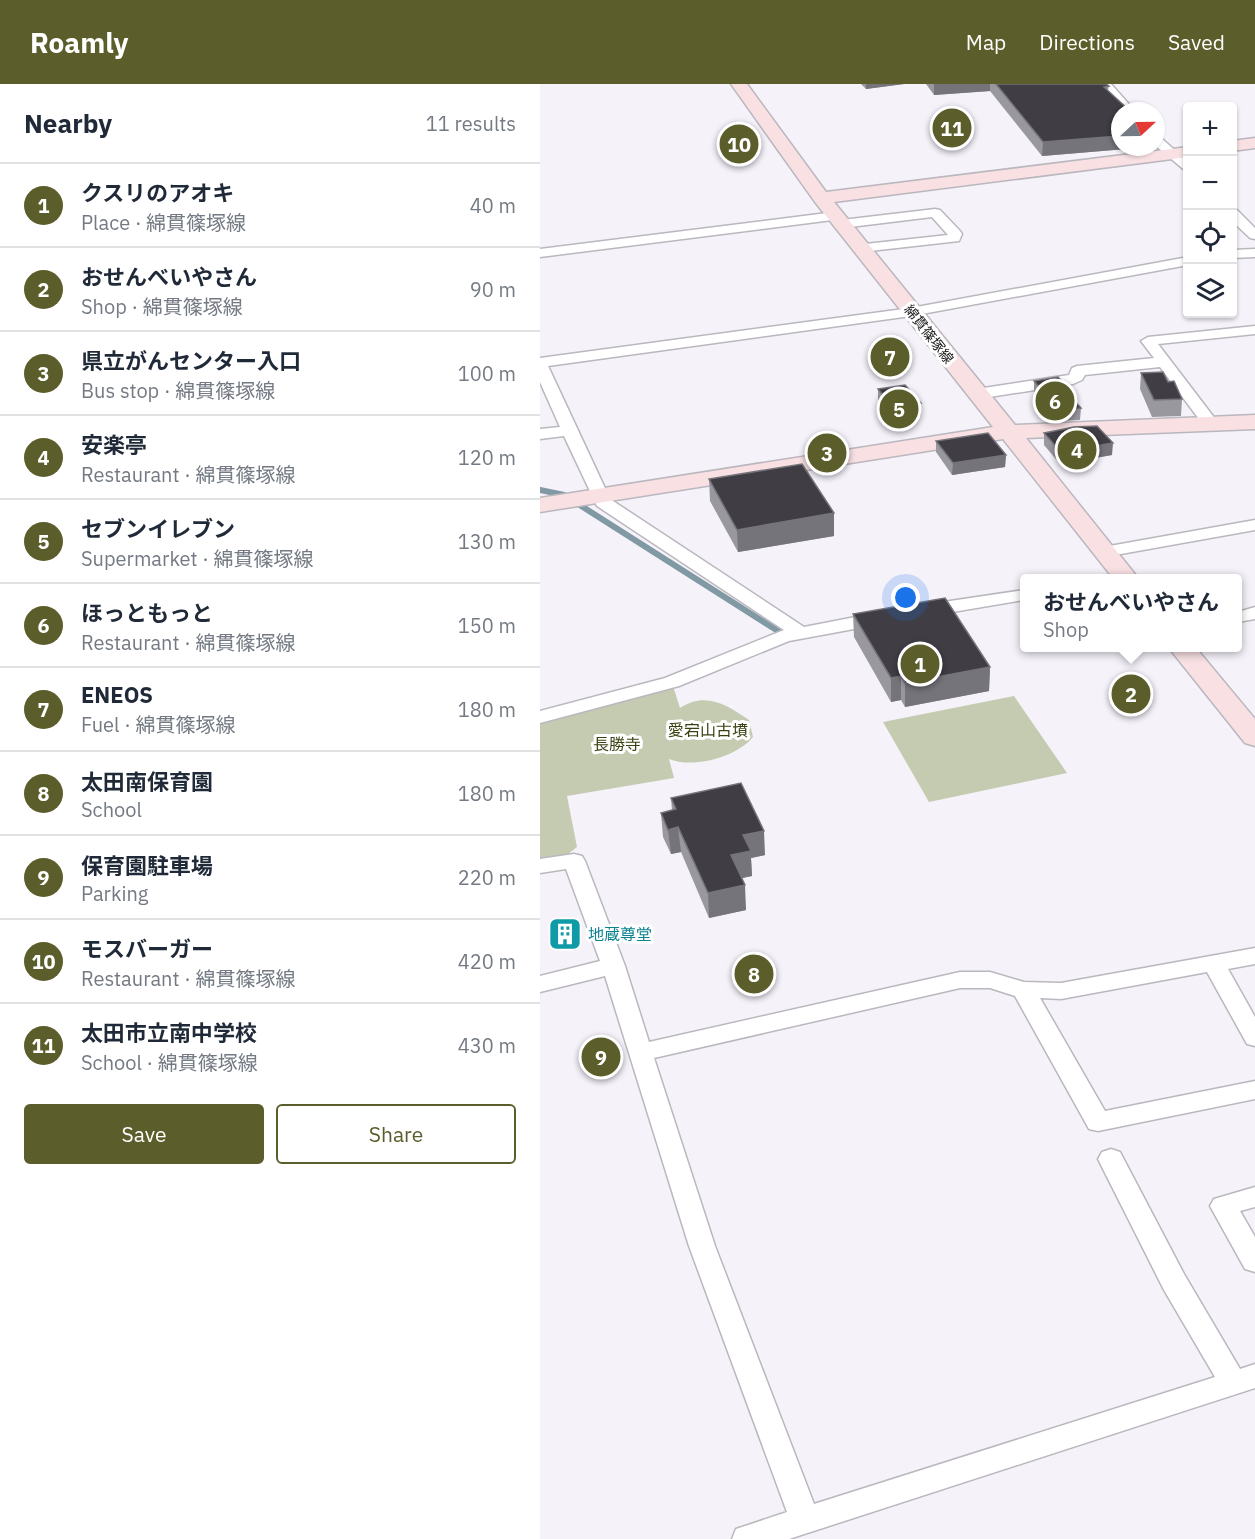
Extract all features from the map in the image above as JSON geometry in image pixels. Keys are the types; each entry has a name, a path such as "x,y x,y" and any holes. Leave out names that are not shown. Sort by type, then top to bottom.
{"main road":[{"name":"綿貫篠塚線","path":"739,84 838,220 1121,574"},
{"path":"1237,145 1255,143"},
{"path":"821,198 1179,153"},
{"path":"540,505 1007,432 1255,422"},
{"path":"1185,652 1252,729"}],"street":[{"path":"1105,84 1121,102"},
{"path":"1165,145 1179,153"},
{"path":"540,253 838,220 935,213 955,234 954,238 949,239 861,248"},
{"path":"1237,217 1255,235"},
{"path":"1237,254 1255,253"},
{"path":"799,632 603,502 540,364 911,312 1183,262"},
{"path":"1211,424 1148,341 1255,330"},
{"path":"977,394 1073,379 1077,377 1077,371 1163,362"},
{"path":"540,434 570,430"},
{"path":"1104,552 1255,525"},
{"path":"540,717 672,682 799,632 1020,596"},
{"path":"540,866 574,861 613,966 702,1246 806,1519"},
{"path":"641,1052 960,980 990,980 1024,990 1061,991 1255,956"},
{"path":"1213,963 1255,1038"},
{"path":"540,984 613,966"},
{"path":"1024,990 1098,1122 1255,1090"},
{"path":"747,1539 1244,1379 1174,1282 1111,1159"},
{"path":"1255,1197 1223,1206 1255,1261"}],"green space":[{"name":"長勝寺","path":"673,686 680,708 690,703 707,700 724,705 749,720 753,737 736,750 714,759 690,763 669,759 674,778 567,796 577,847 563,858 540,861 540,722"},
{"path":"1014,696 1067,773 929,802 883,722"}],"building":[{"path":"996,84 1106,84 1109,86 1104,87 1120,102 1111,102 1111,137 1043,142"},
{"path":"1163,372 1168,382 1174,381 1182,399 1154,400 1141,373"},
{"path":"1058,377 1073,395 1069,395 1081,408 1059,409 1054,404 1062,396 1049,398 1034,381"},
{"path":"905,385 921,403 916,404 919,409 897,412 878,389"},
{"path":"1097,426 1113,443 1061,452 1044,433 1074,427"},
{"path":"988,433 1006,455 953,463 936,441"},
{"path":"802,464 834,513 737,530 709,479"},
{"path":"945,598 990,667 905,683 901,676 891,678 853,614"},
{"path":"741,783 764,831 743,835 751,851 731,855 745,885 708,893 678,827 668,830 661,813 676,809 671,798"}],"waterway":[{"path":"540,490 564,495 778,631"}],"place":[{"name":"太田市立南中学校","path":"952,128"},
{"name":"モスバーガー","path":"739,144"},
{"name":"ENEOS","path":"890,357"},
{"name":"ほっともっと","path":"1055,401"},
{"name":"セブンイレブン","path":"899,409"},
{"name":"安楽亭","path":"1077,450"},
{"name":"県立がんセンター入口","path":"827,453"},
{"name":"クスリのアオキ","path":"920,664"},
{"name":"おせんべいやさん","path":"1131,694"},
{"name":"地蔵尊堂","path":"565,934"},
{"name":"太田南保育園","path":"754,974"},
{"name":"保育園駐車場","path":"601,1057"}],"park label":[{"name":"愛宕山古墳","path":"708,730"}]}
